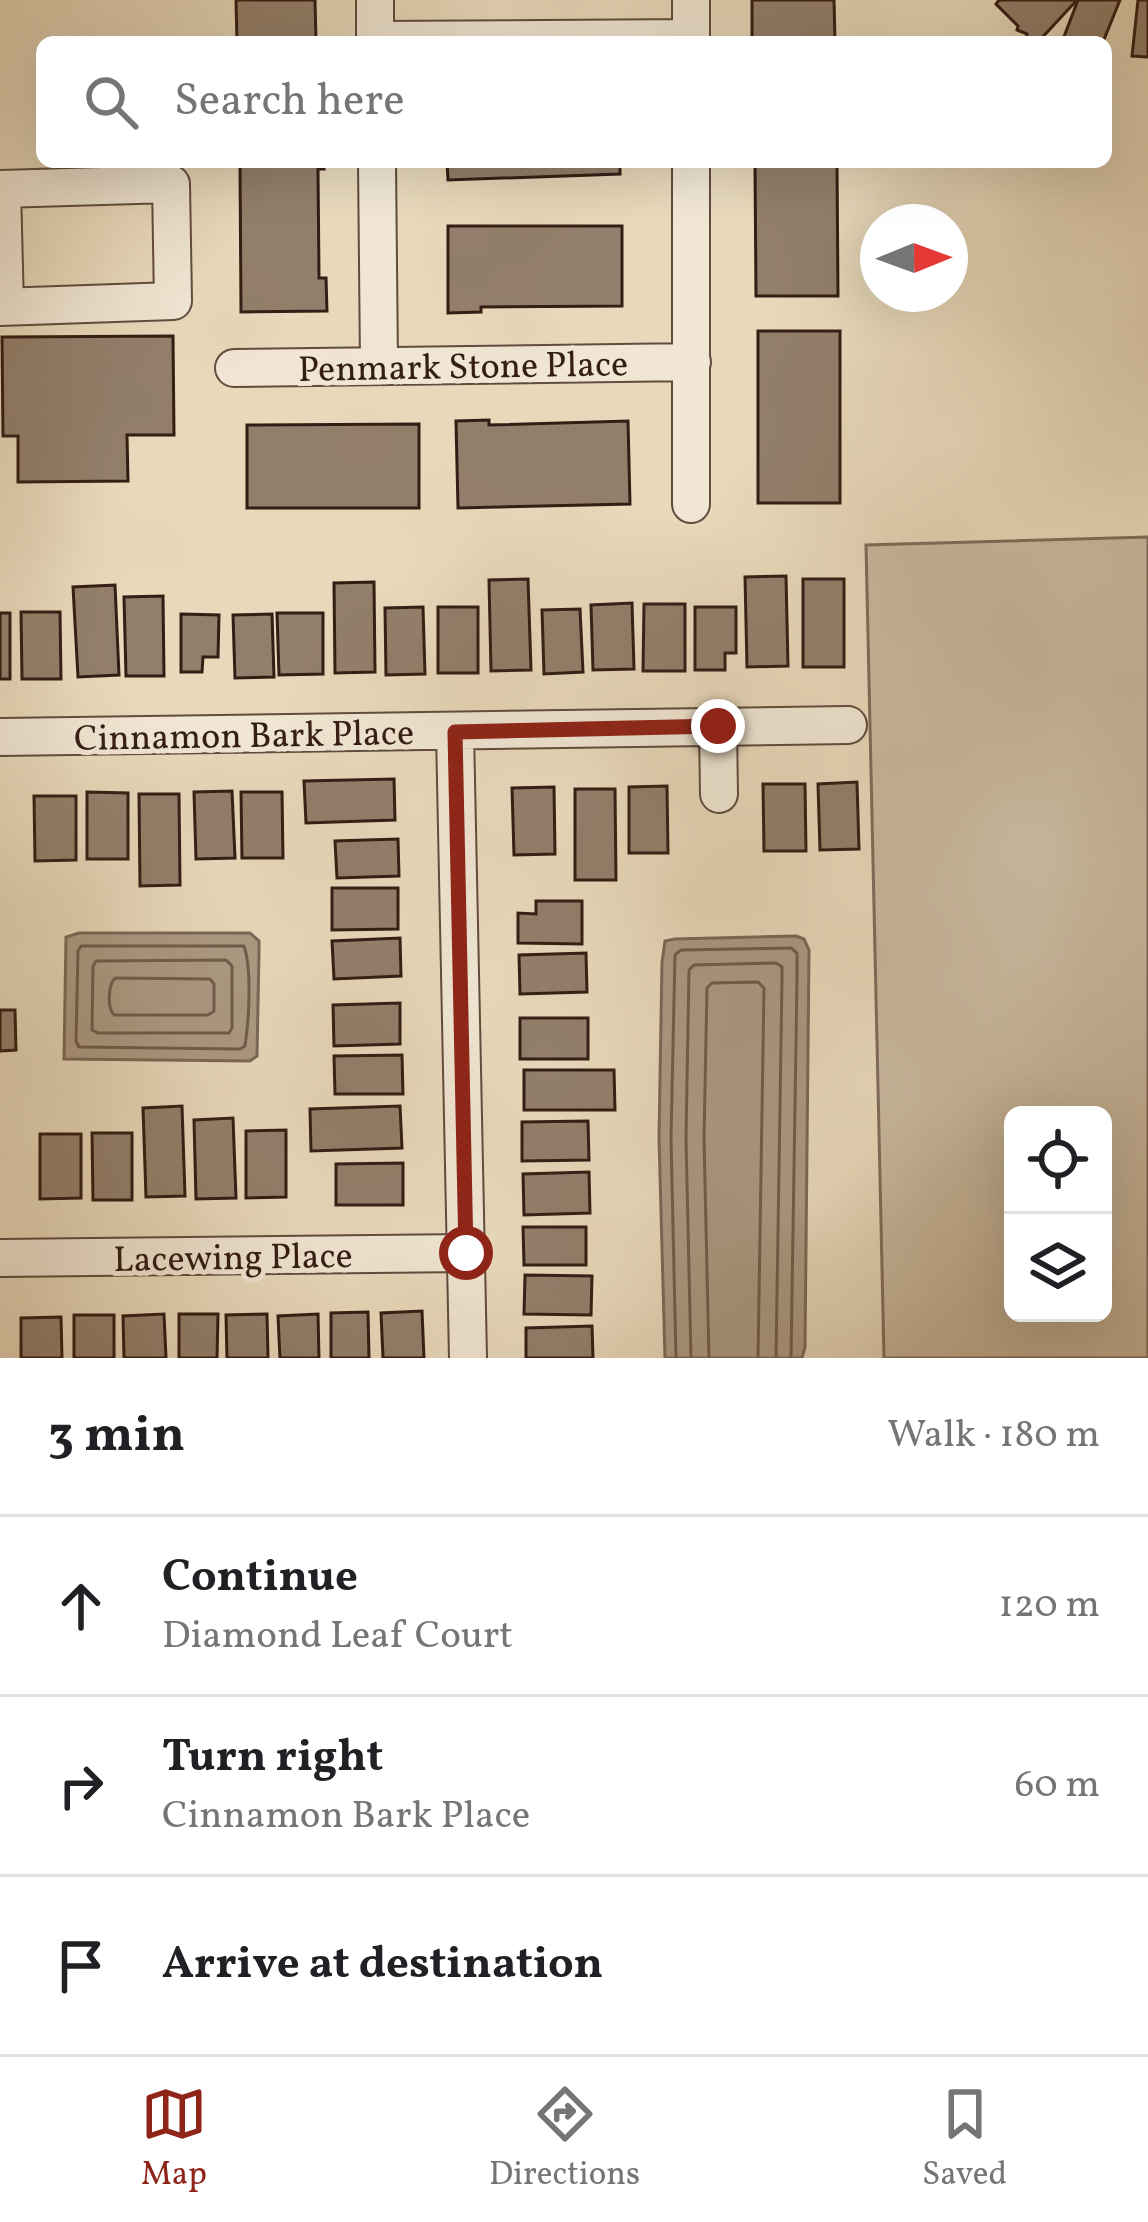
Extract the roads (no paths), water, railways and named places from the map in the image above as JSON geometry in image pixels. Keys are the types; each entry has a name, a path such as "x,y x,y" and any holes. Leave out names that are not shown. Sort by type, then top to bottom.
{"street":[{"path":"375,0 375,36"},
{"path":"691,0 691,36"},
{"path":"377,168 379,364"},
{"path":"691,504 692,168"},
{"path":"171,184 173,301 2,307 1,189 171,184"},
{"name":"Penmark Stone Place","path":"234,368 692,362"},
{"name":"Cinnamon Bark Place","path":"0,737 848,725"},
{"path":"718,726 718,794"},
{"path":"455,732 468,1358"},
{"name":"Lacewing Place","path":"0,1258 466,1253"}],"water":[{"path":"79,933 250,933 259,941 257,1056 250,1061 64,1059 66,937"},
{"path":"804,939 809,950 802,1358 665,1358 659,1138 665,941"}]}
